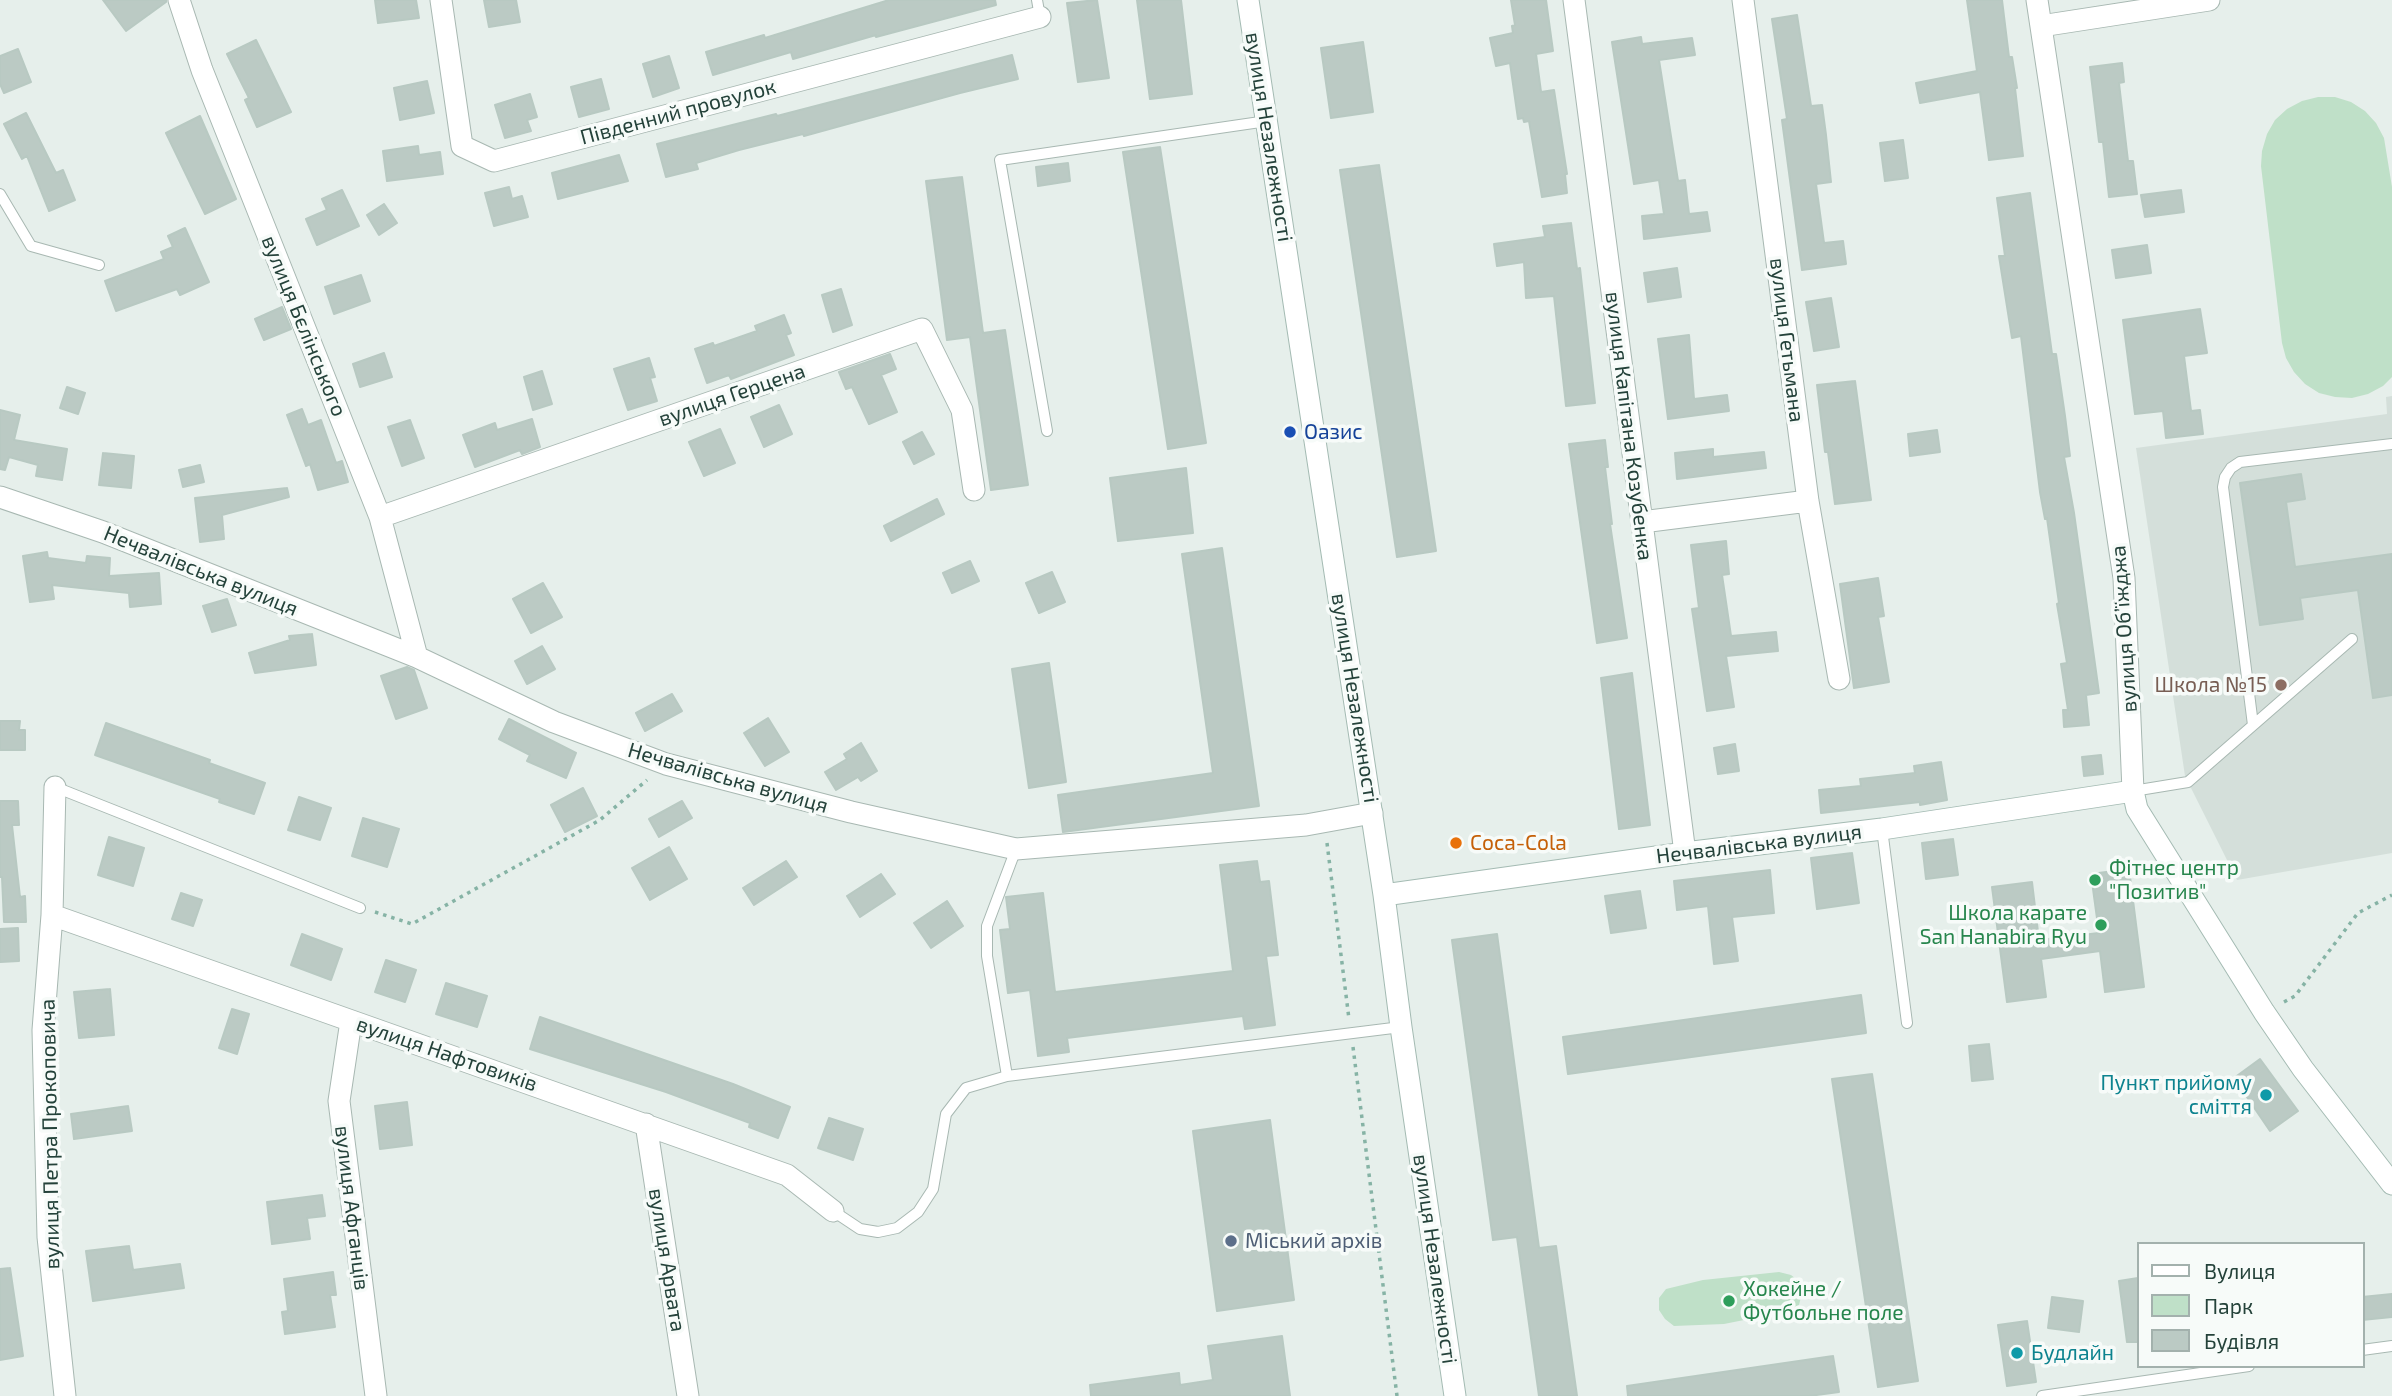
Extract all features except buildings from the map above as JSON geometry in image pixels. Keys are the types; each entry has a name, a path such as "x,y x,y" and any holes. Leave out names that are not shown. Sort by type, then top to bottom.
{"street":[{"name":"вулиця Бєлінського","path":"179,0 202,70 380,517 417,657"},
{"name":"Південний провулок","path":"441,0 461,146 494,160 1039,9"},
{"name":"вулиця Незалежності","path":"1248,0 1372,813 1455,1396"},
{"name":"вулиця Капітана Козубенка","path":"1574,0 1685,853"},
{"name":"вулиця Гетьмана","path":"1743,0 1808,501 1839,679"},
{"name":"вулиця Обʼїжджа","path":"2037,0 2124,578 2133,791 2137,808 2264,1012 2303,1069 2392,1184"},
{"path":"2041,26 2209,0"},
{"name":"вулиця Герцена","path":"380,517 922,330 962,410 974,490"},
{"name":"Нечвалівська вулиця","path":"0,497 103,532 417,657 554,722 666,764 851,812 1016,849 1306,825 1372,813"},
{"path":"1642,522 1808,501"},
{"name":"вулиця Петра Прокоповича","path":"55,787 52,915 43,1030 48,1237 65,1396"},
{"name":"Нечвалівська вулиця","path":"1384,895 1882,829 2133,791"},
{"name":"вулиця Нафтовиків","path":"52,915 787,1175 833,1211"},
{"name":"вулиця Афганців","path":"351,1021 339,1101 376,1396"},
{"name":"вулиця Арвата","path":"646,1124 688,1396"}],"lane":[{"path":"1047,431 1000,160 1267,121"},
{"path":"0,194 31,246 99,265"},
{"path":"2253,725 2223,487 2225,477 2231,468 2240,463 2392,444"},
{"path":"2133,791 2188,782 2353,639"},
{"path":"55,787 360,908"},
{"path":"1882,829 1908,1023"},
{"path":"1007,1076 987,956 987,926 1016,849"},
{"path":"833,1211 860,1229 878,1232 897,1228 918,1212 933,1189 946,1114 967,1088 1007,1076 1401,1027"},
{"path":"2364,1350 2392,1346"},
{"path":"2042,1396 2235,1368"}],"path":[{"path":"360,908 412,923 600,820 666,764"},
{"path":"1324,821 1397,1396"},
{"path":"2264,1012 2295,996 2358,912 2392,895"}],"shaded area":[{"name":"Школа №15","path":"2392,396 2392,853 2237,880 2185,776 2136,448 2387,414 2386,397"}],"green space":[{"path":"2318,97 2335,97 2351,102 2365,111 2376,123 2384,138 2392,187 2392,377 2383,386 2368,394 2352,398 2319,393 2305,384 2286,358 2261,166 2267,134 2275,120 2287,109"},
{"name":"Хокейне / Футбольне поле","path":"1779,1272 1791,1275 1800,1282 1802,1293 1799,1305 1789,1311 1724,1324 1674,1326 1659,1310 1659,1298 1666,1289 1703,1280"}],"place":[{"name":"Оазис","path":"1290,432"},
{"name":"Школа №15","path":"2281,685"},
{"name":"Coca-Cola","path":"1456,843"},
{"name":"Фітнес центр \"Позитив\"","path":"2095,880"},
{"name":"Школа карате San Hanabira Ryu","path":"2101,925"},
{"name":"Пункт прийому сміття","path":"2266,1095"},
{"name":"Міський архів","path":"1231,1241"},
{"name":"Хокейне / Футбольне поле","path":"1729,1301"},
{"name":"Будлайн","path":"2017,1353"}]}
